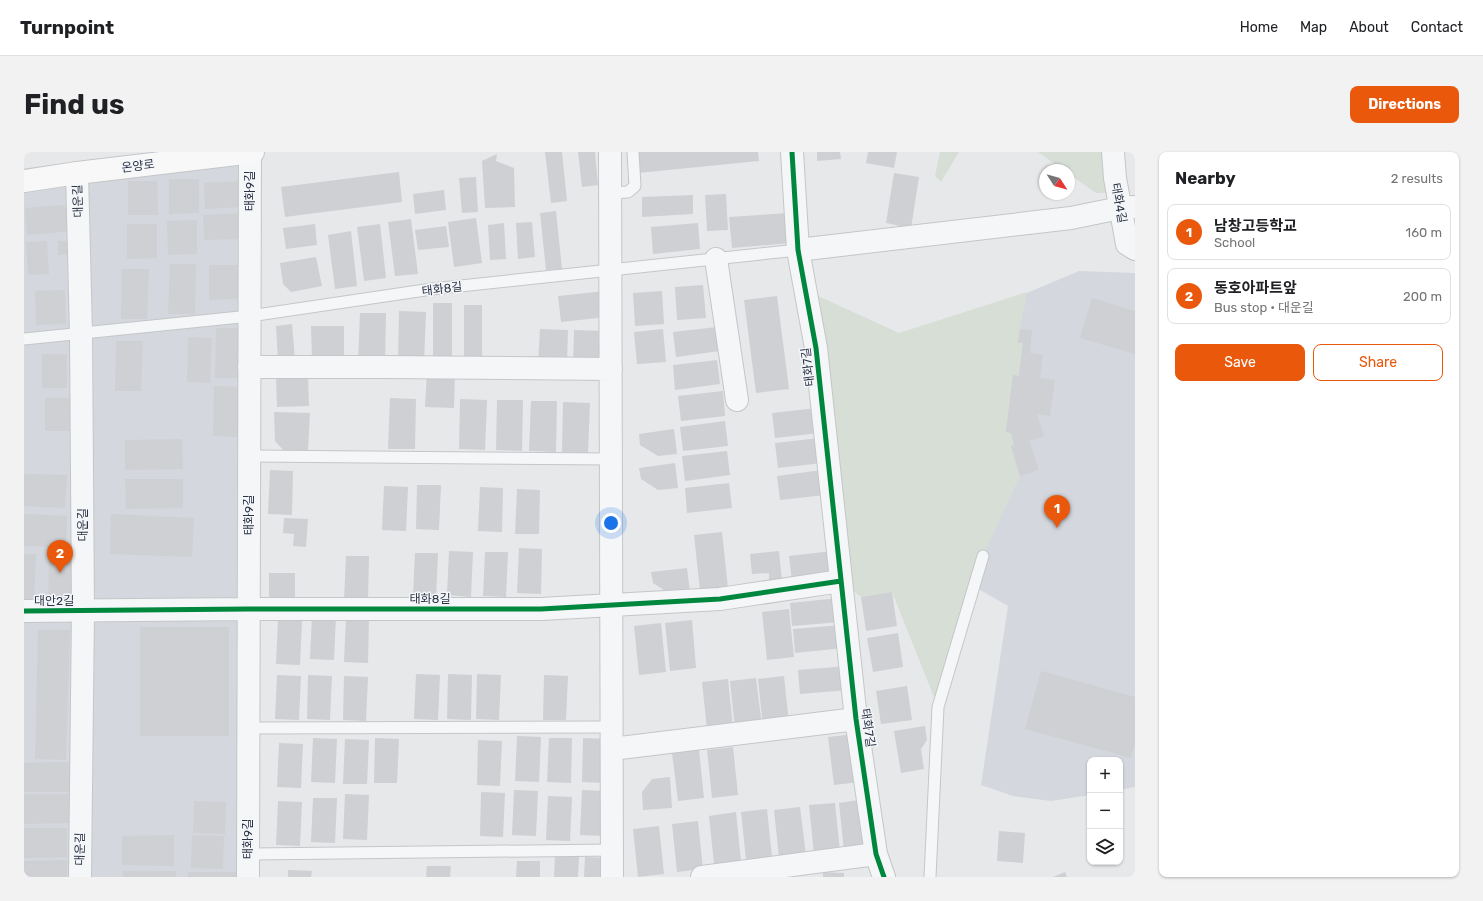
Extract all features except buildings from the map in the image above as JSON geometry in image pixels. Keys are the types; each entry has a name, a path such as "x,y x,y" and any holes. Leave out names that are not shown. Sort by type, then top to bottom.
{"main road":[{"name":"온양로","path":"24,181 77,173 253,152"}],"street":[{"name":"태화9길","path":"248,877 250,152"},
{"path":"610,152 612,877"},
{"name":"태화7길","path":"792,152 798,250 816,348 856,719 876,854 884,877"},
{"name":"태화4길","path":"1113,152 1115,178 1128,207 1126,244 1135,249"},
{"name":"대운길","path":"77,173 82,333 83,611 80,877"},
{"path":"798,250 1071,218 1128,207"},
{"path":"716,259 737,400"},
{"path":"249,367 611,369"},
{"path":"611,606 720,599 841,581"},
{"name":"태화8길","path":"83,611 249,609 541,610 611,606"},
{"name":"대안2길","path":"24,611 83,611"},
{"name":"태화7길","path":"612,749 856,719"},
{"path":"702,877 876,854"}],"lane":[{"path":"610,193 628,192 635,186 634,152"},
{"name":"태화8길","path":"24,339 250,316 432,289 798,250"},
{"path":"249,456 611,458"},
{"path":"930,877 938,707 983,556"},
{"path":"248,728 611,727"},
{"path":"248,854 612,850"}],"shaded area":[{"path":"250,152 247,877 24,877 24,181"},
{"path":"940,152 959,152 941,182 935,176"},
{"path":"1038,152 1114,152 1117,193 1096,193 1075,178 1075,164 1055,164"},
{"path":"1079,271 1135,273 1135,787 1123,789 1123,757 1087,757 1087,795 1051,801 1013,796 981,785 1008,606 975,587 1020,296"},
{"path":"805,290 899,333 1027,292 1018,342 1023,343 1019,376 1013,375 1006,432 1011,433 1014,445 1011,446 1020,476 983,556 938,707 892,592 861,597 841,581"}],"cycle path":[{"path":"792,152 798,250 816,348 856,719 876,854 884,877"},
{"path":"24,611 541,609 720,599 841,581"}],"place":[{"name":"남창고등학교","path":"1057,528"},
{"name":"동호아파트앞","path":"60,573"}]}
